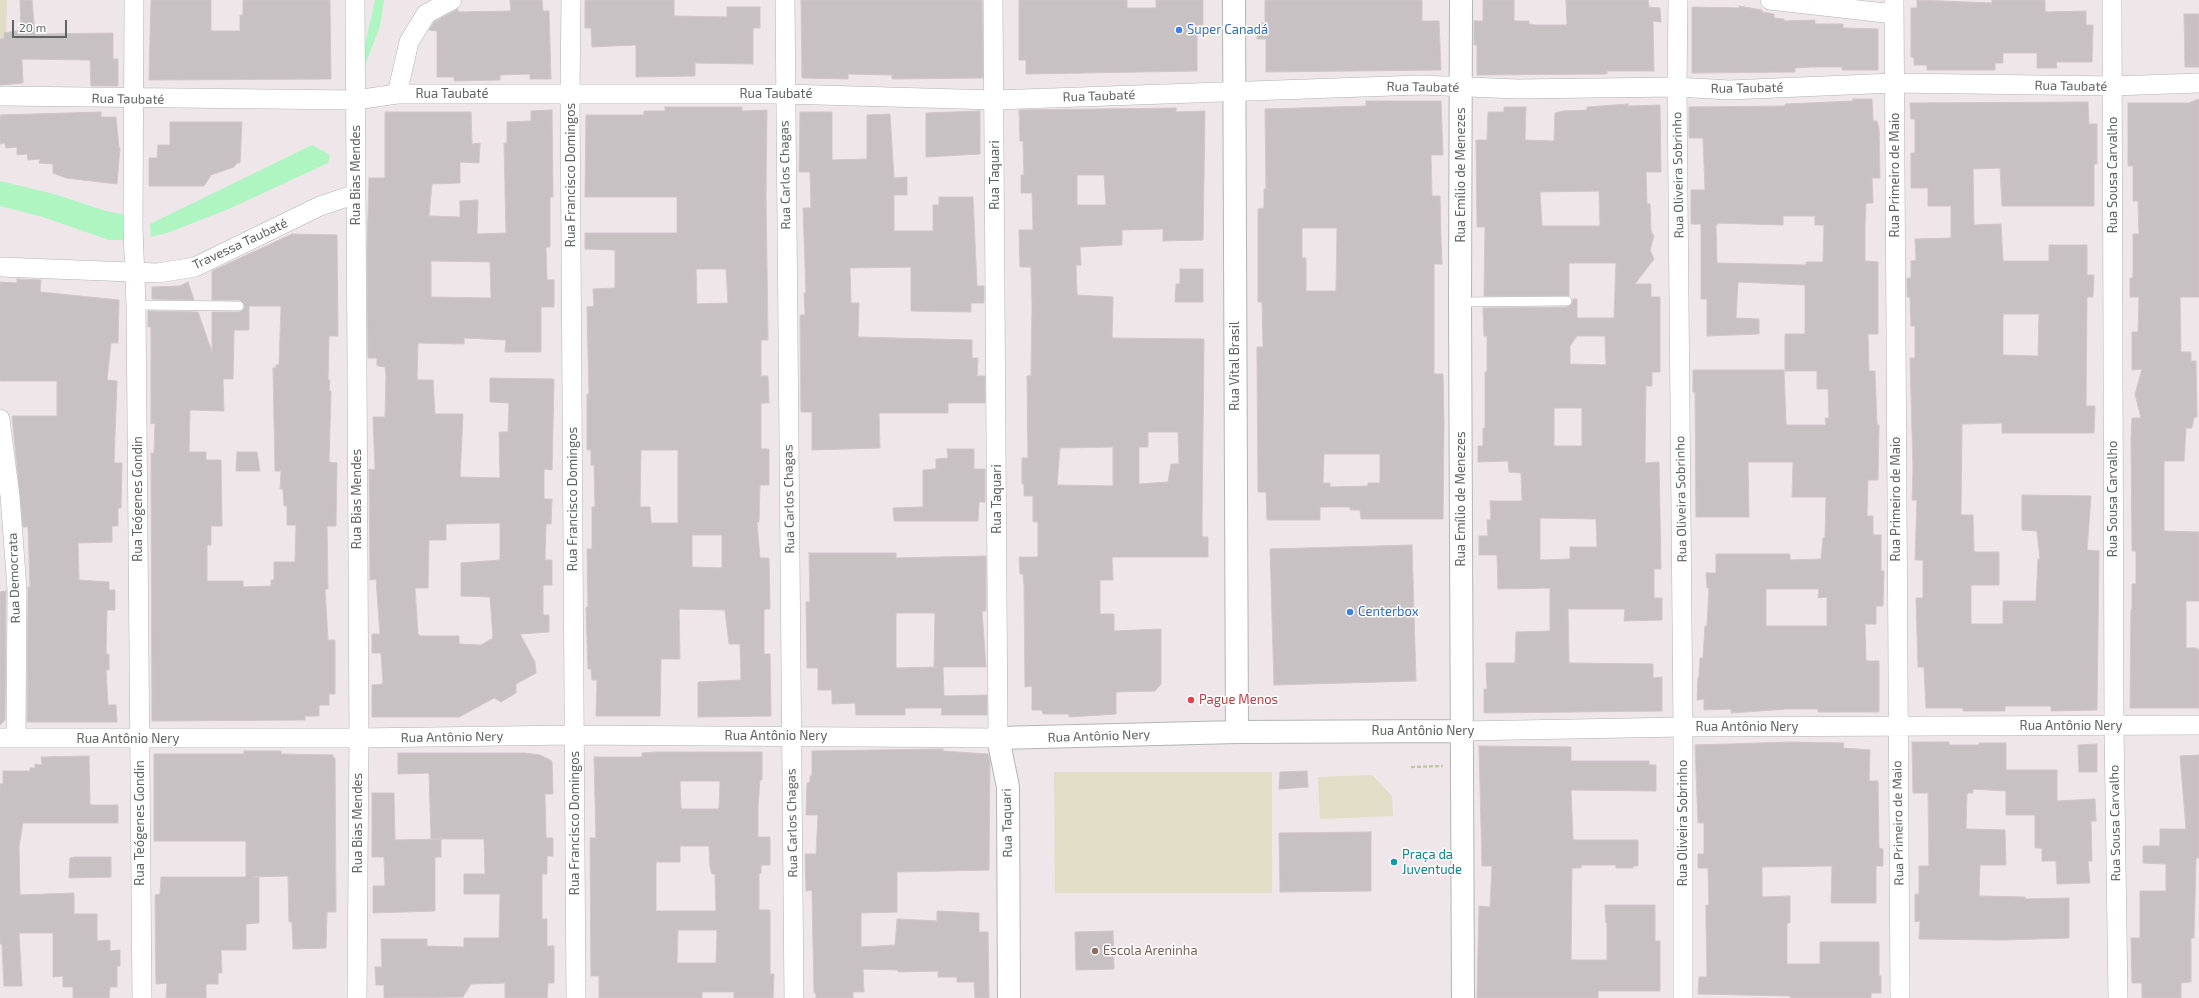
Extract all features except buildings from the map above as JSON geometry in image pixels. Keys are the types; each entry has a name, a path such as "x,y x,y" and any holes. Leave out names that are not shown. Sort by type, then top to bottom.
{"street":[{"name":"Rua Teógenes Gondin","path":"134,0 133,228 136,273 142,998"},
{"name":"Rua Bias Mendes","path":"355,0 358,738 357,998"},
{"path":"397,94 408,42 426,14 452,0"},
{"name":"Rua Francisco Domingos","path":"571,0 570,95 576,998"},
{"name":"Rua Carlos Chagas","path":"785,0 784,94 794,998"},
{"name":"Rua Taquari","path":"993,0 998,738 1008,787 1009,998"},
{"name":"Rua Vital Brasil","path":"1234,0 1237,732"},
{"name":"Rua Emílio de Menezes","path":"1461,0 1460,302 1463,998"},
{"name":"Rua Oliveira Sobrinho","path":"1678,0 1677,87 1683,727 1683,998"},
{"path":"1770,0 1894,7"},
{"name":"Rua Sousa Carvalho","path":"2112,0 2114,726 2118,998"},
{"name":"Rua Primeiro de Maio","path":"1894,7 1897,726 1900,998"},
{"name":"Rua Taubaté","path":"0,96 134,99 356,100 397,94 784,94 994,100 1420,85 1517,89 1677,87 1729,90 1894,83 2113,86 2199,83"},
{"name":"Travessa Taubaté","path":"0,267 158,273 195,267 320,206 356,194"},
{"name":"Rua Democrata","path":"0,419 10,496 17,589 8,738"},
{"name":"Rua Antônio Nery","path":"8,738 139,740 574,734 998,738 1237,732 1462,731 1683,727 2199,725"}],"lane":[{"path":"1460,302 1567,301"},
{"path":"136,305 239,306"}],"path":[{"path":"1411,767 1449,766"}],"shaded area":[{"path":"0,0 7,0 6,52 0,53"},
{"path":"375,0 384,0 380,26 364,68 364,49"},
{"path":"312,145 330,155 328,163 231,208 170,232 151,237 150,224"},
{"path":"0,181 54,194 106,211 126,215 126,240 109,240 43,217 0,206"},
{"path":"1054,772 1272,772 1272,893 1055,893"},
{"path":"1372,775 1392,796 1393,816 1320,819 1318,777"}],"place":[{"name":"Super Canadá","path":"1179,30"},
{"name":"Centerbox","path":"1350,612"},
{"name":"Pague Menos","path":"1191,700"},
{"name":"Praça da Juventude","path":"1394,862"},
{"name":"Escola Areninha","path":"1095,951"}]}
